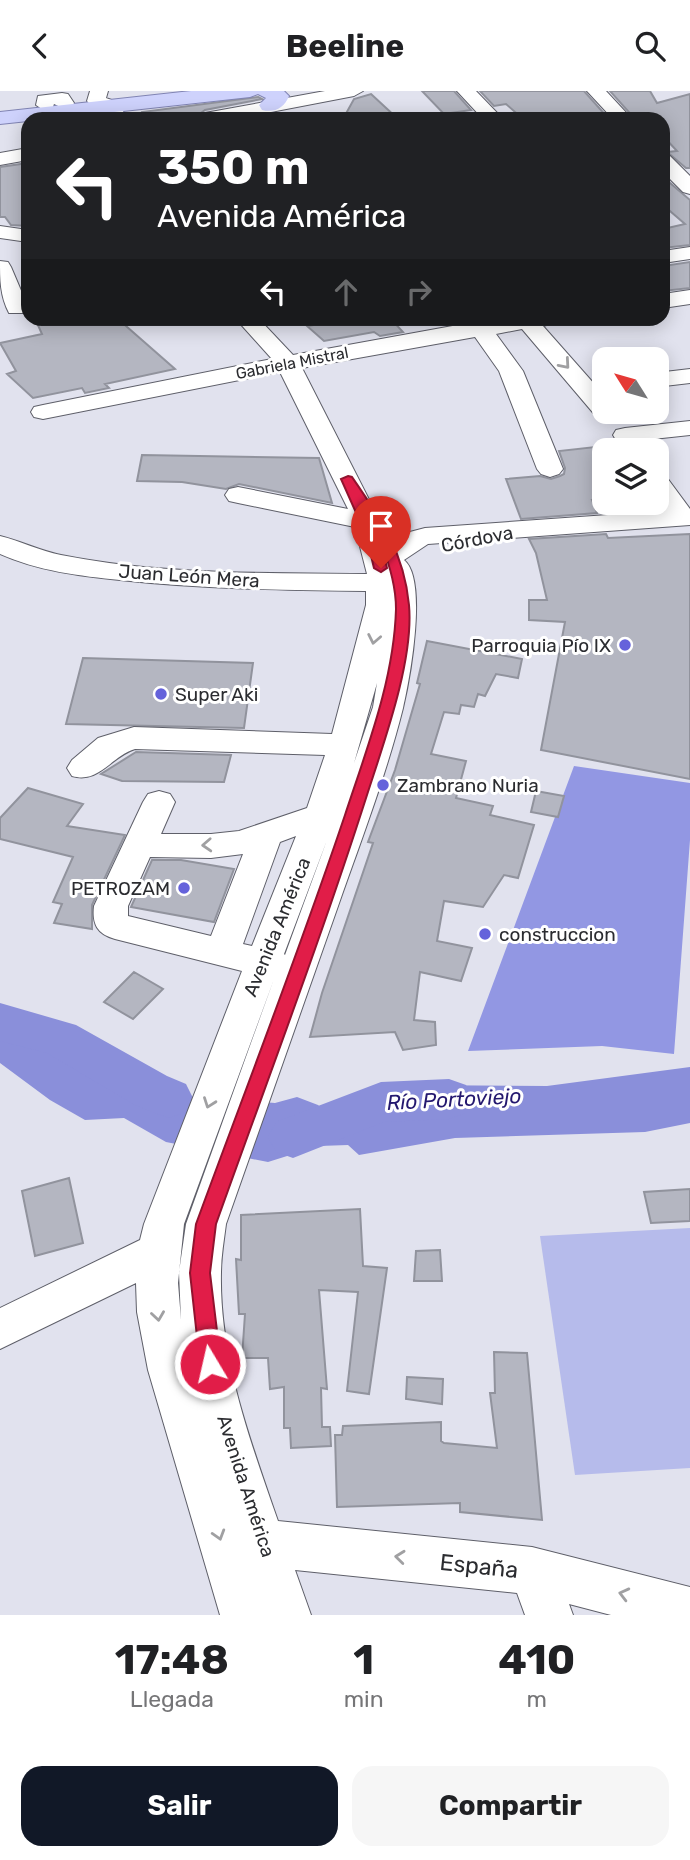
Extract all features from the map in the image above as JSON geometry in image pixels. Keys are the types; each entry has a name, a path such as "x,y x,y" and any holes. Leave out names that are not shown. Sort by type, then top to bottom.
{"main road":[{"path":"45,112 182,91"},
{"path":"0,110 55,104 245,101"},
{"path":"0,118 21,115"}],"street":[{"path":"221,112 245,101 354,91"},
{"path":"466,91 486,112"},
{"path":"596,91 617,112"},
{"path":"331,93 348,111"},
{"path":"0,159 21,155"},
{"path":"670,167 690,187"},
{"path":"670,191 690,187"},
{"path":"0,232 21,235"},
{"path":"670,256 690,253"},
{"path":"0,267 15,308"},
{"path":"670,300 690,297"},
{"name":"Avenida América","path":"244,1615 165,1354 155,1297 176,1234 251,1043 296,972 340,852 387,708 401,627 402,590 393,553 369,518 288,363 254,326"},
{"path":"408,326 419,338"},
{"name":"Gabriela Mistral","path":"43,412 491,326"},
{"path":"538,326 592,384"},
{"path":"480,328 511,371 550,469"},
{"path":"669,378 690,376"},
{"path":"615,424 627,438"},
{"path":"647,438 690,428"},
{"path":"238,495 369,518 405,532 468,532"},
{"path":"669,496 687,518"},
{"name":"Avenida América","path":"251,1043 262,963 320,817 372,648 381,583 377,548 369,518"},
{"name":"Córdova","path":"393,553 402,544 417,538 468,532 687,518"},
{"name":"Córdova","path":"401,627 419,562 431,548 457,540 526,530"},
{"name":"Juan León Mera","path":"0,544 43,561 170,577 227,581 381,583"},
{"path":"381,583 393,553"},
{"path":"83,768 108,746 134,738 344,745"},
{"path":"159,802 111,906 110,920 115,926 296,972"},
{"path":"141,845 227,844 253,839 294,822 320,817"},
{"path":"222,952 257,865 266,833"},
{"path":"0,1329 176,1234"},
{"name":"Avenida América","path":"176,1234 200,1273 207,1349 225,1424 287,1615"},
{"name":"España","path":"264,1543 532,1571 690,1611"},
{"path":"532,1571 549,1615"}],"shaded area":[{"path":"574,766 690,783 690,840 674,1054 602,1046 468,1051"},
{"path":"690,1228 690,1468 575,1475 540,1236"}],"water":[{"path":"0,1008 100,1070 139,1074 185,1096 275,1103 297,1097 318,1105 329,1114 361,1118 382,1110 410,1085 547,1086 690,1067 690,1123 645,1132 455,1138 359,1155 348,1145 319,1146 268,1162 166,1142 124,1118 85,1120 50,1100 0,1063"}],"building":[{"path":"422,91 454,91 471,110 442,112"},
{"path":"480,91 584,91 603,112 515,112 506,104 494,106"},
{"path":"610,91 650,91 657,103 690,94 690,168 686,168 670,155 670,152 677,151 670,144 670,112 629,112"},
{"path":"371,94 390,112 347,112 354,99"},
{"path":"258,97 262,99 202,112 142,112"},
{"path":"21,164 21,226 11,225 5,217 0,217 0,167"},
{"path":"670,183 690,200 690,245 670,247 670,227 685,224 670,211"},
{"path":"690,262 690,288 670,290 670,265"},
{"path":"38,326 126,326 175,369 105,384 109,388 85,393 82,388 33,398 7,374 16,371 0,343 42,334"},
{"path":"307,326 397,326 403,332 380,336 374,332 324,341"},
{"path":"592,447 592,513 521,519 506,479 540,476 551,479 564,474 565,468 559,451"},
{"path":"142,455 319,458 332,503 239,484 226,489 182,482 137,481"},
{"name":"Parroquia Pío IX","path":"606,534 608,538 690,534 690,779 541,750 565,622 529,620 529,600 547,600 536,553 529,539"},
{"path":"427,641 522,659 518,678 496,674 485,696 478,694 474,707 461,705 459,714 444,712 431,754 466,761 456,798 493,806 490,815 534,825 518,878 504,875 483,907 444,901 437,941 472,948 461,981 420,972 414,1020 435,1022 436,1045 403,1050 395,1032 310,1037 322,993 373,843 368,842 395,770 420,684 417,683"},
{"name":"Super Aki","path":"83,658 253,663 244,728 66,724"},
{"path":"136,752 231,755 224,782 122,781 101,774"},
{"path":"28,788 83,804 67,826 125,835 92,905 92,929 54,923 62,904 53,902 73,857 0,839 0,818"},
{"path":"536,791 564,796 558,817 531,812"},
{"name":"PETROZAM","path":"152,860 181,860 234,869 214,922 131,907"},
{"path":"134,972 163,989 133,1019 104,1002"},
{"path":"69,1178 83,1243 35,1256 22,1191"},
{"path":"690,1189 690,1221 651,1223 644,1192"},
{"path":"360,1209 363,1266 387,1268 369,1394 347,1391 358,1292 319,1290 327,1389 321,1388 322,1427 330,1427 331,1446 291,1448 290,1428 284,1428 284,1387 270,1389 268,1358 242,1358 245,1314 239,1314 236,1259 241,1260 241,1215"},
{"path":"440,1250 442,1281 414,1281 416,1251"},
{"path":"494,1352 527,1353 542,1520 460,1512 460,1503 337,1507 335,1435 342,1435 343,1426 441,1422 441,1441 444,1443 497,1448 490,1393 495,1393"},
{"path":"407,1377 443,1379 442,1404 406,1399"}],"waterway":[{"name":"Río Portoviejo","path":"0,1022 60,1038 150,1090 169,1098"},
{"name":"Río Portoviejo","path":"293,1137 381,1102 449,1099"}],"place":[{"name":"Parroquia Pío IX","path":"625,645"},
{"name":"Super Aki","path":"161,694"},
{"name":"Zambrano Nuria","path":"383,785"},
{"name":"PETROZAM","path":"184,888"},
{"name":"construccion","path":"485,934"}],"route":[{"path":"210,1364 200,1273 206,1224 340,852 387,708 399,649 402,590 393,553 348,479 373,535 381,568"}]}
